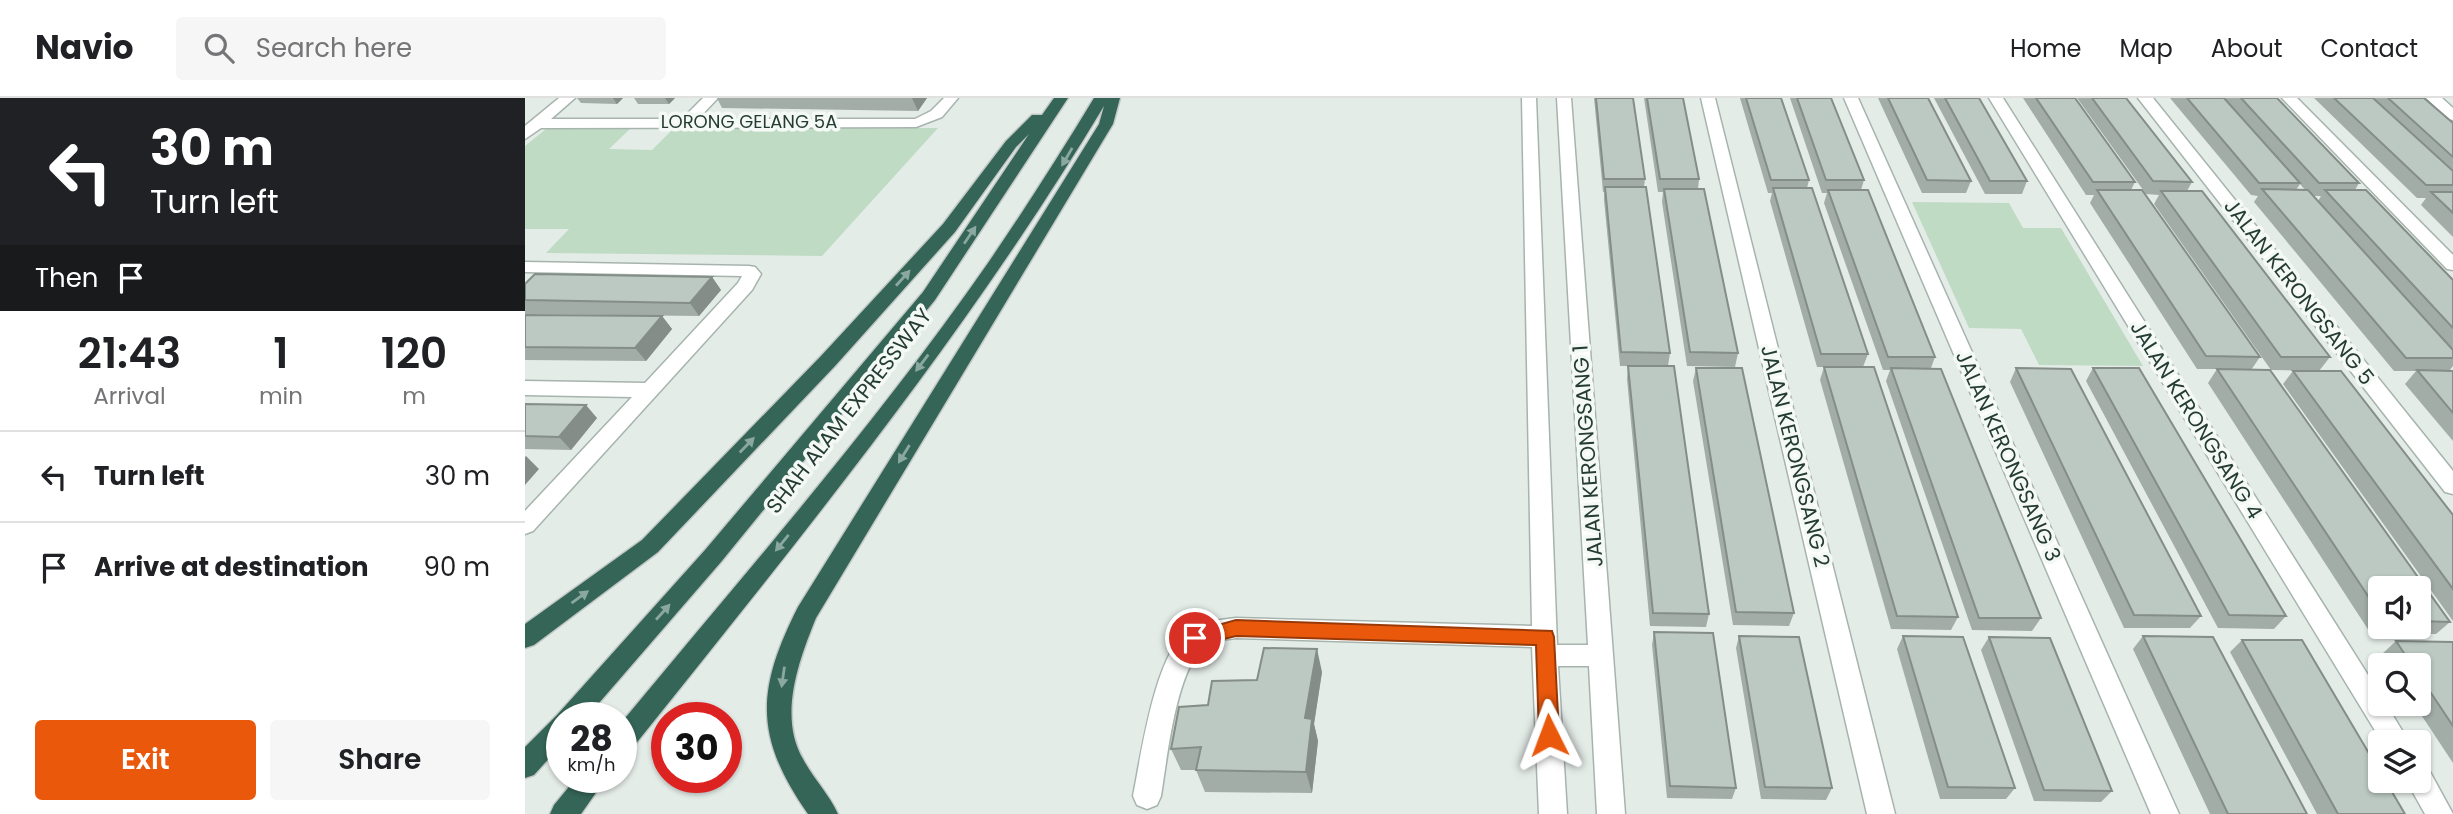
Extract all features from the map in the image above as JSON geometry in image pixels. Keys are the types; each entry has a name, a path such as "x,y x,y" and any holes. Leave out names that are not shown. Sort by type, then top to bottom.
{"highway":[{"path":"525,638 650,546 865,320 949,228 1011,144 1060,98"},
{"name":"SHAH ALAM EXPRESSWAY","path":"583,702 713,556 929,296 1060,98"},
{"name":"SHAH ALAM EXPRESSWAY","path":"637,723 868,436 955,320 1054,180 1101,98"},
{"path":"824,814 802,783 782,741 781,694 786,660 806,614 1106,124 1113,98"},
{"path":"525,766 546,743"},
{"path":"564,814 581,793"}],"street":[{"path":"531,129 568,98"},
{"path":"687,122 712,98"},
{"name":"LORONG GELANG 5A","path":"531,129 687,122 916,123 945,109 951,98"},
{"path":"1528,98 1545,647 1553,814"},
{"name":"JALAN KERONGSANG 1","path":"1564,98 1611,814"},
{"name":"JALAN KERONGSANG 2","path":"1708,98 1881,814"},
{"name":"JALAN KERONGSANG 3","path":"1851,98 2165,814"},
{"name":"JALAN KERONGSANG 4","path":"1996,98 2389,730"},
{"name":"JALAN KERONGSANG 5","path":"2145,98 2453,486"},
{"path":"2289,98 2453,265"},
{"path":"2433,98 2453,116"},
{"path":"525,282 533,267 749,271 752,274 746,286 525,525"},
{"path":"525,388 647,390"},
{"path":"1147,796 1169,688 1183,653 1195,638 1236,628 1545,647 1600,655"},
{"path":"2428,793 2441,814"}],"green space":[{"path":"631,128 609,149 652,150 674,128 938,128 822,256 546,253 569,229 525,229 525,146 546,129"},
{"path":"1912,202 2009,203 2023,228 2061,228 2143,366 2039,365 2021,329 1969,328"}],"building":[{"path":"1596,98 1633,98 1645,179 1604,179"},
{"path":"1647,98 1683,98 1699,179 1660,179"},
{"path":"1746,98 1781,98 1809,180 1771,180"},
{"path":"1797,98 1831,98 1864,180 1826,180"},
{"path":"1888,98 1928,98 1971,181 1927,180"},
{"path":"1945,98 1979,98 2027,181 1990,181"},
{"path":"2036,98 2075,98 2135,182 2093,182"},
{"path":"2092,98 2126,98 2192,182 2153,181"},
{"path":"2187,98 2224,98 2300,183 2259,183"},
{"path":"2241,98 2277,98 2359,183 2319,183"},
{"path":"2334,98 2373,98 2453,171 2453,185 2426,185"},
{"path":"2388,98 2424,98 2453,123 2453,157"},
{"path":"1605,187 1646,187 1670,353 1621,352"},
{"path":"1773,188 1812,188 1868,354 1821,354"},
{"path":"1664,189 1704,189 1738,353 1690,352"},
{"path":"2262,189 2308,190 2453,350 2453,358 2406,358"},
{"path":"1828,190 1868,190 1935,357 1888,357"},
{"path":"2097,190 2142,190 2260,357 2206,356"},
{"path":"2325,190 2366,190 2453,280 2453,328"},
{"path":"2161,191 2202,191 2330,357 2281,357"},
{"path":"2431,192 2453,192 2453,213"},
{"path":"535,274 712,277 690,303 525,300 525,284"},
{"path":"525,315 662,316 635,348 525,347"},
{"path":"1628,366 1674,366 1709,614 1653,613"},
{"path":"1824,367 1874,367 1958,617 1897,616"},
{"path":"1696,368 1742,368 1794,613 1736,612"},
{"path":"1891,368 1941,369 2041,618 1979,618"},
{"path":"2016,368 2071,369 2201,616 2134,615"},
{"path":"2093,368 2139,368 2286,616 2229,615"},
{"path":"2217,369 2270,370 2417,576 2368,576 2368,596"},
{"path":"2417,370 2453,371 2453,413"},
{"path":"2293,371 2341,371 2453,515 2453,589"},
{"path":"525,404 586,405 559,437 525,436"},
{"path":"2431,595 2450,622 2431,621"},
{"path":"1654,632 1713,633 1736,788 1670,786"},
{"path":"1739,636 1799,637 1832,788 1765,787"},
{"path":"1903,636 1963,637 2015,788 1948,787"},
{"path":"2143,636 2213,637 2307,814 2228,814"},
{"path":"1989,637 2050,638 2112,791 2044,790"},
{"path":"2242,640 2302,640 2368,752 2368,793 2393,793 2405,814 2338,814"},
{"path":"2396,641 2453,642 2453,726 2431,693 2431,653 2404,653"},
{"path":"1264,648 1317,649 1305,718 1312,719 1306,772 1196,770 1201,747 1171,749 1179,707 1208,705 1212,681 1257,680"}],"route":[{"path":"1195,638 1236,628 1545,637 1549,735"}]}
